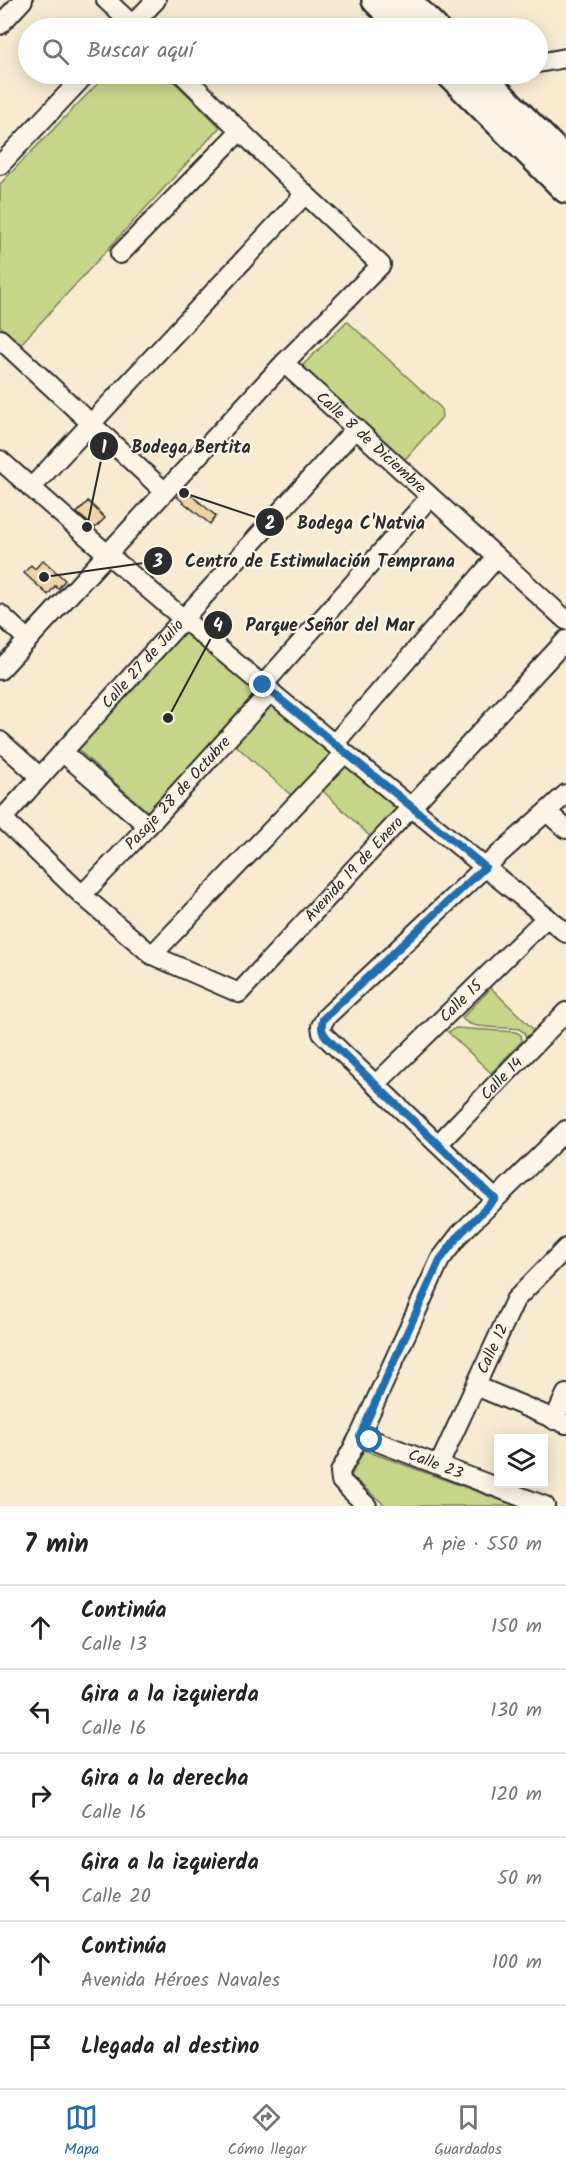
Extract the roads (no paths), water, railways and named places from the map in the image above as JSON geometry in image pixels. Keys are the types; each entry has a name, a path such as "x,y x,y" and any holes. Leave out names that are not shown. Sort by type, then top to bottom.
{"highway":[{"path":"376,0 394,18"},
{"path":"406,0 424,18"},
{"path":"460,84 566,189"},
{"path":"488,84 566,162"}],"street":[{"path":"0,25 23,0"},
{"path":"106,0 123,18"},
{"path":"140,18 156,0"},
{"path":"548,61 566,58"},
{"path":"0,165 77,84"},
{"path":"0,670 284,363 381,265 192,84"},
{"path":"120,254 240,131"},
{"path":"31,488 305,194"},
{"path":"0,339 165,492"},
{"name":"Calle 8 de Diciembre","path":"284,363 566,620"},
{"name":"Calle 27 de Julio","path":"1,817 40,777 356,428"},
{"path":"0,460 183,619 566,933"},
{"name":"Pasaje 28 de Octubre","path":"82,895 148,826 430,497"},
{"path":"1,817 82,895 153,955 339,748 496,558"},
{"path":"0,614 28,640"},
{"name":"Avenida 19 de Enero","path":"153,955 238,993 416,811 566,640"},
{"path":"0,741 40,777"},
{"path":"62,752 148,826"},
{"path":"495,1199 322,1033 321,1026 323,1019 566,794"},
{"path":"547,812 566,829"},
{"name":"Calle 15","path":"375,1084 547,917"},
{"name":"Calle 14","path":"439,1143 566,1012"},
{"path":"367,1506 341,1481 340,1476 440,1260 460,1234 495,1199 564,1136"},
{"name":"Calle 12","path":"439,1465 515,1300 565,1251"},
{"path":"476,1386 560,1422 566,1394"},
{"name":"Calle 23","path":"360,1436 545,1506"}],"place":[{"name":"Bodega C'Natvia","path":"184,493"},
{"name":"Bodega Bertita","path":"87,527"},
{"name":"Centro de Estimulación Temprana","path":"44,577"},
{"name":"Parque Señor del Mar","path":"168,718"}]}
